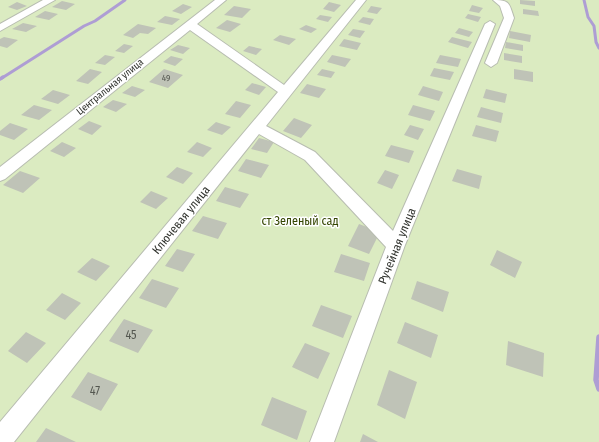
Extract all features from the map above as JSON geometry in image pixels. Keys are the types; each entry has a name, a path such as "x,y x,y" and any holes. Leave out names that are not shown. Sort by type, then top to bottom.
{"street":[{"path":"0,28 50,0"},
{"name":"Центральная улица","path":"0,175 221,0"},
{"name":"Ключевая улица","path":"0,440 361,0"},
{"path":"491,63 509,18 505,6 498,0"},
{"path":"189,24 285,91"},
{"name":"Ручейная улица","path":"322,442 396,245 490,24"},
{"path":"257,127 280,138 310,156 396,245"}],"green space":[{"name":"ст Зеленый сад","path":"0,0 599,0 599,442 0,442"}],"building":[{"path":"520,0 535,1 535,6 520,4"},
{"path":"62,1 75,4 66,10 52,7"},
{"path":"17,2 27,6 17,10 8,7"},
{"path":"329,2 341,5 334,12 323,9"},
{"path":"183,4 192,7 181,14 172,11"},
{"path":"472,5 483,8 479,13 469,11"},
{"path":"234,6 251,9 242,18 224,15"},
{"path":"371,6 382,8 377,14 367,12"},
{"path":"523,9 538,11 539,16 523,14"},
{"path":"45,11 58,14 49,20 35,17"},
{"path":"468,14 481,17 478,22 465,18"},
{"path":"320,15 332,17 328,22 316,19"},
{"path":"165,16 180,19 172,25 157,22"},
{"path":"363,17 374,19 370,25 358,22"},
{"path":"227,20 241,24 230,32 216,28"},
{"path":"23,23 37,26 26,32 12,29"},
{"path":"138,24 156,28 148,34 140,33 133,38 123,35"},
{"path":"306,25 317,29 311,33 299,29"},
{"path":"459,28 473,32 469,37 455,33"},
{"path":"353,29 365,31 360,38 348,35"},
{"path":"510,31 531,35 530,42 509,38"},
{"path":"280,35 296,39 289,45 273,40"},
{"path":"4,37 18,40 7,48 0,46 0,39"},
{"path":"452,37 472,42 468,48 448,42"},
{"path":"344,39 361,43 357,50 339,46"},
{"path":"506,42 523,45 523,51 505,48"},
{"path":"124,44 133,46 124,53 115,51"},
{"path":"178,45 190,48 183,54 170,50"},
{"path":"249,46 262,49 256,55 243,51"},
{"path":"504,53 522,56 522,63 504,60"},
{"path":"105,55 115,57 105,65 95,63"},
{"path":"332,55 351,59 345,67 327,62"},
{"path":"440,55 461,59 458,67 436,63"},
{"path":"171,56 183,59 175,66 163,62"},
{"path":"434,68 454,72 450,80 430,76"},
{"path":"90,69 102,72 88,84 76,81"},
{"path":"164,69 183,75 168,88 149,82"},
{"path":"322,69 335,72 331,78 317,75"},
{"path":"514,69 533,72 533,82 514,79"},
{"path":"252,83 266,87 259,95 245,90"},
{"path":"307,84 326,89 319,98 300,93"},
{"path":"132,86 145,90 135,97 122,93"},
{"path":"423,86 443,92 439,101 418,95"},
{"path":"486,89 507,94 505,103 483,98"},
{"path":"53,90 70,95 58,104 41,99"},
{"path":"113,100 127,104 116,112 103,107"},
{"path":"236,101 251,105 240,118 225,114"},
{"path":"34,105 52,110 39,120 21,115"},
{"path":"413,105 435,111 430,121 408,115"},
{"path":"481,107 503,113 501,123 477,117"},
{"path":"294,118 312,125 301,138 283,131"},
{"path":"89,121 102,126 92,135 78,129"},
{"path":"216,122 231,127 222,135 207,130"},
{"path":"10,123 28,129 14,140 0,135 0,131"},
{"path":"410,125 424,129 418,140 404,135"},
{"path":"476,125 499,131 496,142 472,136"},
{"path":"259,138 274,142 267,153 251,149"},
{"path":"62,142 76,148 64,157 50,151"},
{"path":"197,142 212,148 203,157 187,152"},
{"path":"391,145 414,151 409,163 385,156"},
{"path":"246,159 269,165 261,178 238,171"},
{"path":"177,167 193,173 183,184 166,177"},
{"path":"457,169 482,176 479,189 452,181"},
{"path":"385,170 399,175 392,189 377,183"},
{"path":"20,171 40,178 23,193 3,185"},
{"path":"225,187 249,194 240,208 216,201"},
{"path":"151,191 168,198 156,209 140,202"},
{"path":"203,216 227,223 218,239 192,231"},
{"path":"359,224 380,232 369,254 348,246"},
{"path":"177,249 195,254 183,272 165,266"},
{"path":"497,250 522,262 515,278 490,265"},
{"path":"341,254 370,263 364,281 334,272"},
{"path":"92,258 110,266 96,281 77,272"},
{"path":"152,279 179,288 166,308 139,298"},
{"path":"417,281 449,292 443,312 411,299"},
{"path":"62,293 81,303 65,320 46,310"},
{"path":"321,305 352,316 343,338 312,326"},
{"path":"124,319 153,330 138,353 109,341"},
{"path":"405,322 438,335 431,358 397,343"},
{"path":"26,332 46,343 27,363 8,351"},
{"path":"508,341 544,353 543,377 506,365"},
{"path":"305,343 330,353 318,379 292,367"},
{"path":"389,370 417,382 405,419 377,405"},
{"path":"88,372 118,384 101,411 71,397"},
{"path":"272,397 307,411 297,440 261,425"},
{"path":"46,428 76,442 36,442"},
{"path":"363,434 378,442 360,442"}],"waterway":[{"path":"2,78 84,26 95,21 125,0"},
{"path":"584,0 588,17 594,26 596,42 599,48"},
{"path":"599,337 596,380 599,389"}]}
